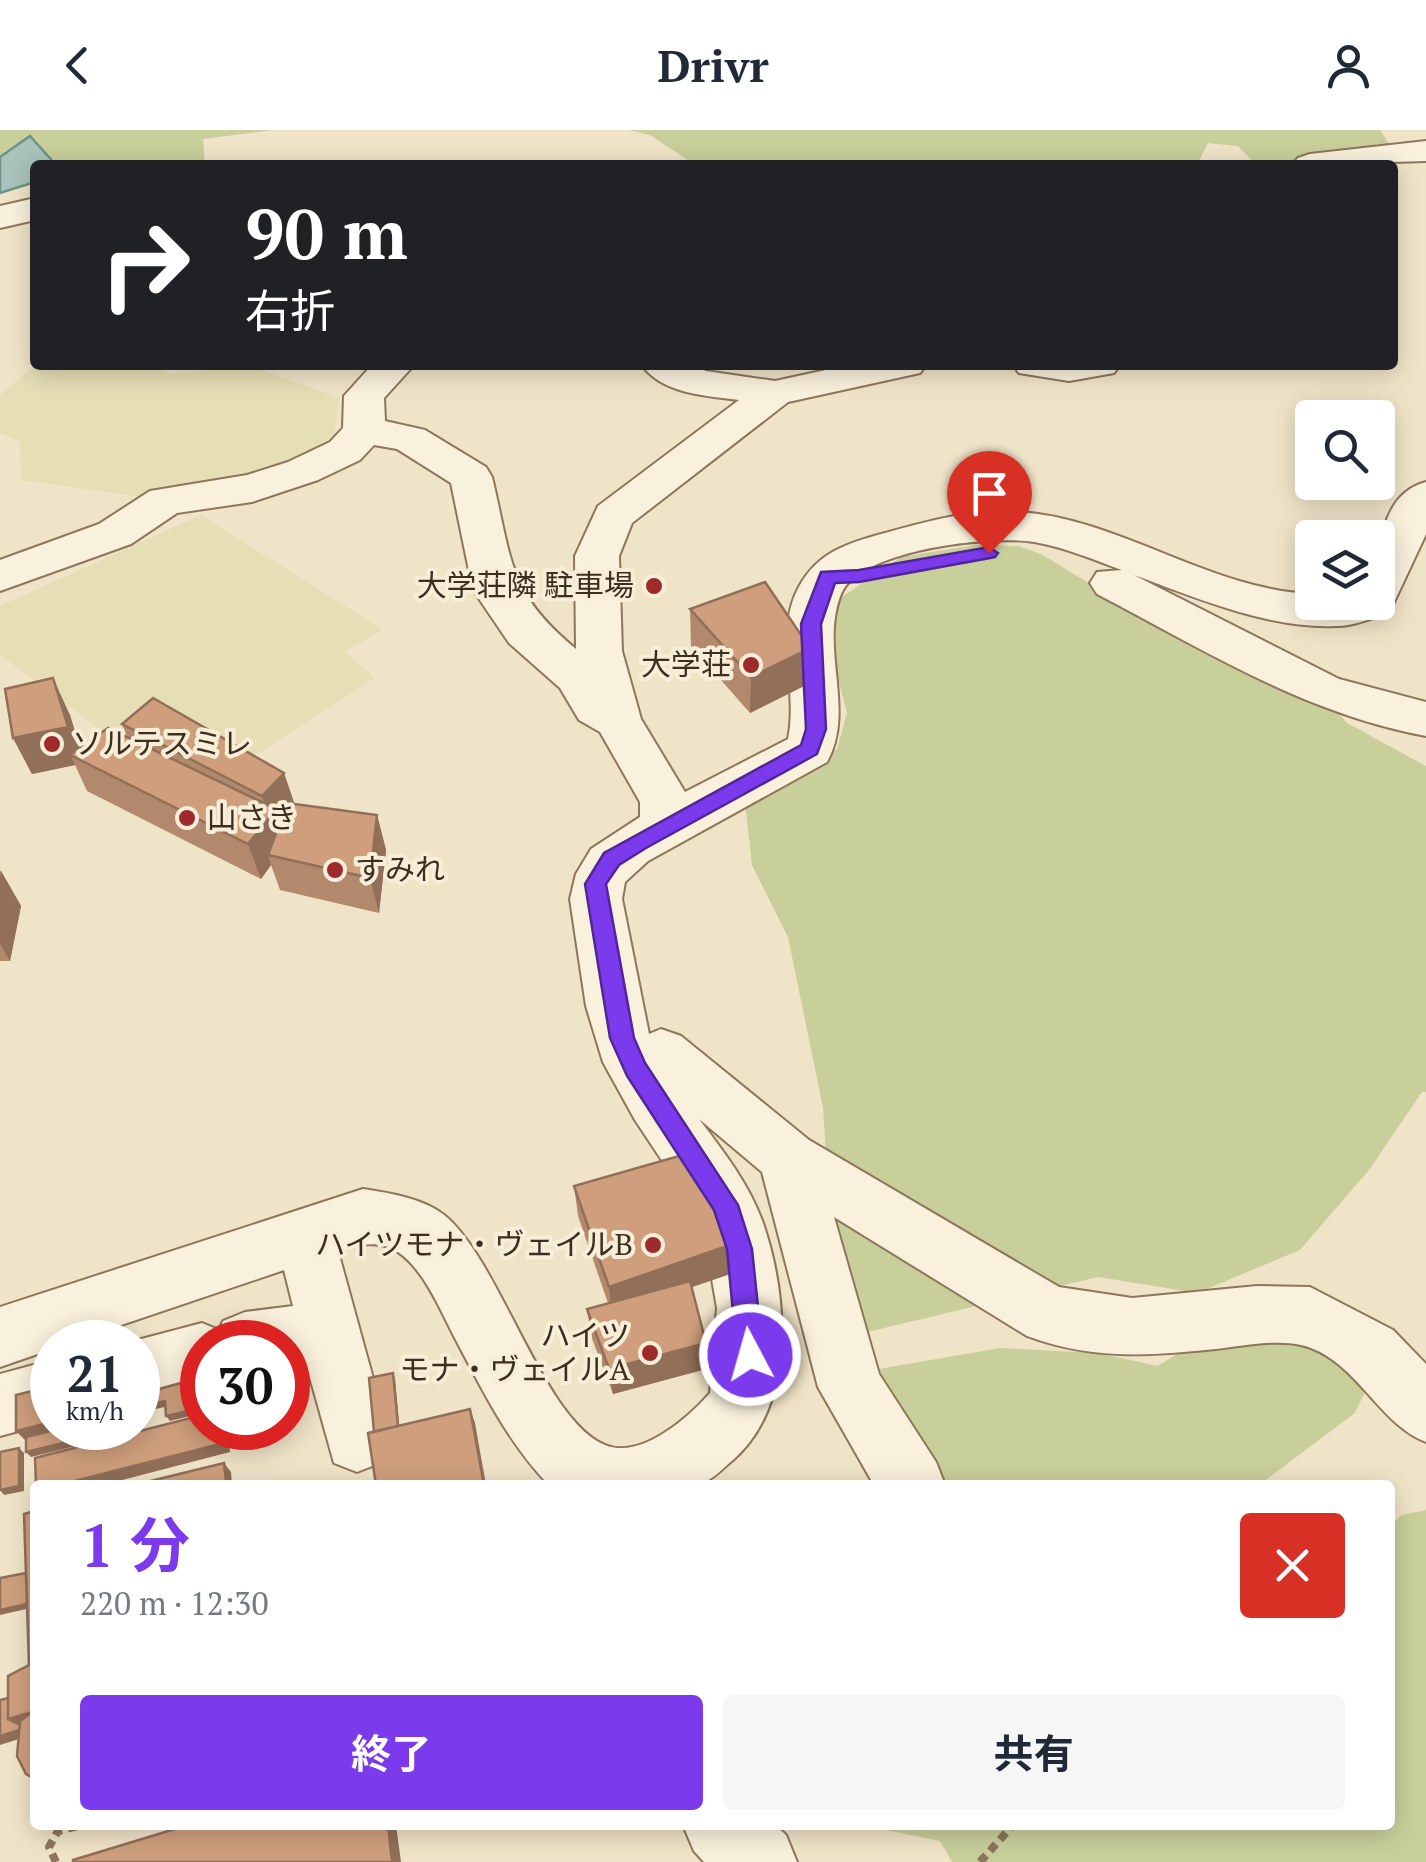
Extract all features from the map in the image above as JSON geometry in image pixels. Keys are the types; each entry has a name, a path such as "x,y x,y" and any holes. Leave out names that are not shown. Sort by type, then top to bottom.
{"street":[{"path":"1351,160 1426,151"},
{"path":"0,217 30,210"},
{"path":"0,576 116,534 166,501 252,488 346,451 364,430 364,396 389,370"},
{"path":"668,370 696,382 776,393 883,370"},
{"path":"665,826 665,801 617,720 599,651 597,556 613,516 776,393"},
{"path":"364,430 410,439 471,478 496,590 525,632 577,676 596,708 617,720"},
{"path":"1395,555 1413,513 1426,496"},
{"path":"642,1480 688,1458 734,1414 750,1355 740,1249 726,1205 636,1069 622,1038 596,884 612,859 665,826 810,749 816,729 811,624 828,576 859,555 987,525 1036,528 1083,540 1203,585 1295,606"},
{"path":"828,576 859,576 989,553 1064,562 1135,593 1212,638 1322,690 1378,710 1426,719"},
{"path":"636,1069 661,1052 788,1158 1049,1315 1132,1328 1257,1314 1310,1316 1371,1352 1426,1411"},
{"path":"788,1158 850,1387 909,1480"},
{"path":"0,1336 363,1216 392,1220 424,1235 450,1270 543,1430 569,1462 605,1480"},
{"path":"300,1238 315,1268 356,1440"},
{"path":"310,1333 330,1330"},
{"path":"0,1405 30,1398"},
{"path":"725,1830 760,1862"}],"path":[{"path":"56,1862 49,1848 62,1830"},
{"path":"980,1862 1009,1830"}],"shaded area":[{"path":"30,369 163,370 170,374 262,370 339,398 333,446 260,478 155,499 21,480 20,442 0,433 0,395"},
{"path":"201,515 383,630 344,652 375,678 251,758 149,712 111,738 0,655 0,606"}],"green space":[{"path":"0,130 274,130 203,139 205,160 52,160 30,136 0,157"},
{"path":"629,130 1380,130 1392,148 1360,158 1325,160 1251,160 1238,146 1208,143 1200,160 688,160 650,135"},
{"path":"975,545 1019,546 1043,555 1178,638 1327,700 1347,723 1426,766 1426,1092 1422,1092 1369,1170 1300,1250 1197,1293 1098,1277 851,1336 832,1249 823,1108 788,937 752,865 745,803 837,749 847,713 827,637 830,605 901,557"},
{"path":"1249,1308 1370,1381 1355,1413 1266,1480 925,1480 873,1370 1000,1348 1098,1353 1158,1366"},
{"path":"1426,1510 1426,1862 952,1862 940,1841 886,1830 1395,1830 1395,1521 1402,1515"}],"water":[{"path":"30,136 52,160 30,160 30,184 0,193 0,157"}],"building":[{"path":"765,582 810,648 751,677 690,609"},
{"path":"53,678 68,727 13,738 5,689"},
{"path":"153,698 284,773 262,796 122,724"},
{"path":"108,728 276,809 248,844 70,755"},
{"path":"287,803 377,815 370,878 268,855"},
{"name":"ハイツモナ・ヴェイルB","path":"693,1152 730,1245 609,1287 574,1186"},
{"path":"690,1281 706,1343 609,1369 587,1309"},
{"path":"393,1373 398,1426 374,1432 369,1378"},
{"path":"180,1383 180,1413 166,1416 160,1389"},
{"path":"30,1392 30,1428 16,1431 16,1395"},
{"path":"470,1409 483,1480 375,1480 368,1433"},
{"path":"180,1421 180,1450 196,1450 79,1480 36,1480 35,1458 66,1450 160,1450 160,1426"},
{"path":"19,1448 19,1486 0,1490 0,1452"},
{"path":"224,1463 226,1480 154,1480"},
{"path":"30,1512 30,1713 8,1719 8,1676 29,1665 24,1514"},
{"path":"26,1573 27,1604 0,1610 0,1578"},
{"path":"8,1698 8,1719 20,1725 19,1730 0,1736 0,1700"},
{"path":"30,1714 30,1776 17,1756 20,1721"},
{"path":"172,1830 389,1830 392,1862 73,1862"}],"place":[{"name":"大学荘隣 駐車場","path":"654,586"},
{"name":"大学荘","path":"751,665"},
{"name":"ソルテスミレ","path":"52,744"},
{"name":"山さき","path":"187,818"},
{"name":"すみれ","path":"335,870"},
{"name":"ハイツモナ・ヴェイルB","path":"653,1245"},
{"name":"ハイツ モナ・ヴェイルA","path":"650,1353"}],"route":[{"path":"750,1355 740,1249 726,1205 636,1069 622,1038 596,884 612,859 638,842 810,749 816,729 811,624 828,576 859,576 989,553"}]}
